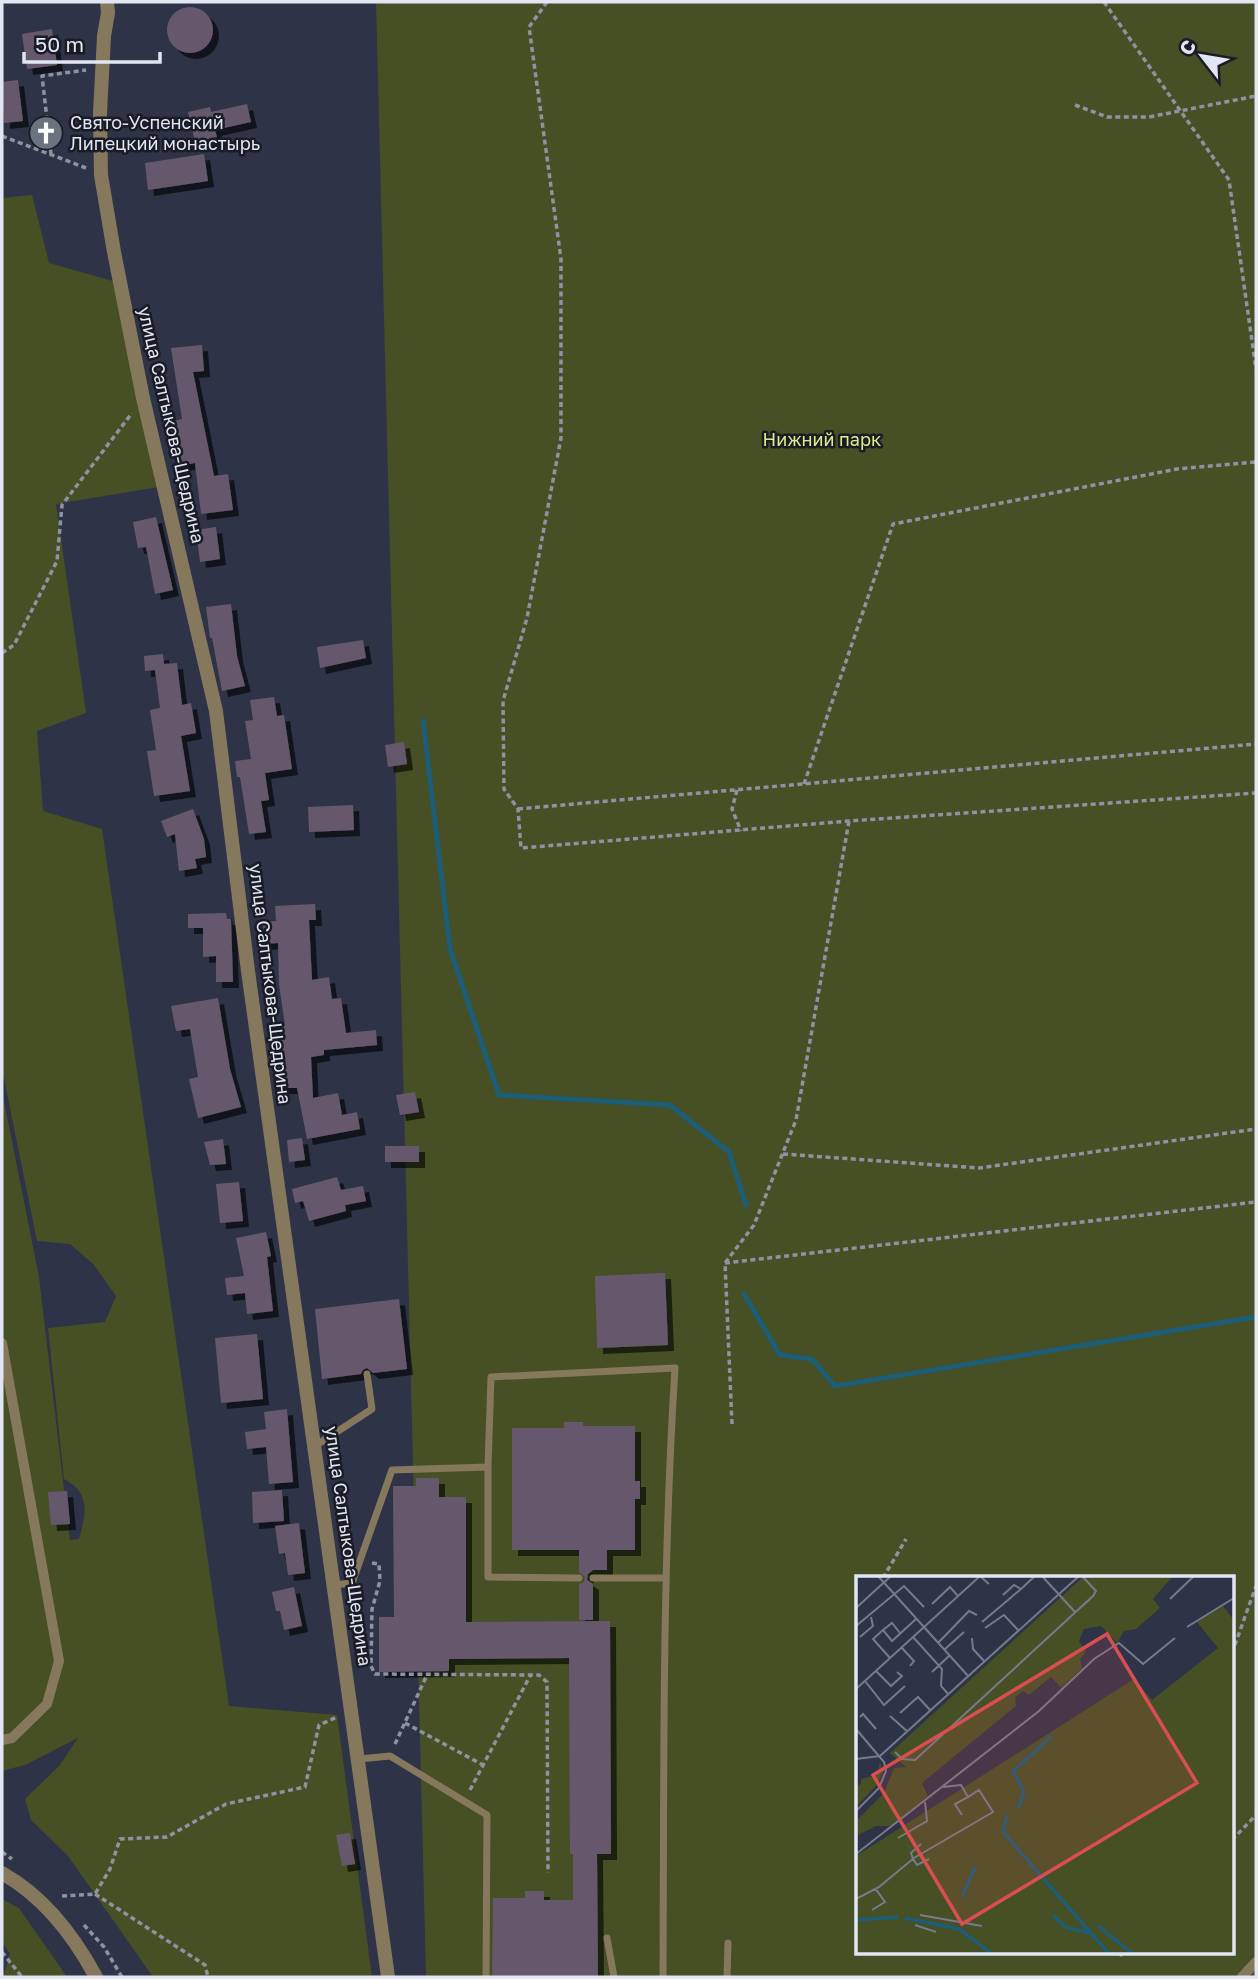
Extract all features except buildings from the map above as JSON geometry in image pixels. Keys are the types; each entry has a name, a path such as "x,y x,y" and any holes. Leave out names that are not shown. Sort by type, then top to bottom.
{"street":[{"name":"улица Салтыкова-Щедрина","path":"107,2 100,113 101,175 144,398 216,711 249,985 388,1977"},
{"path":"2,1343 59,1661 47,1704 12,1738 2,1740"},
{"path":"2,1873 24,1885 51,1913 81,1949 96,1977"},
{"path":"1242,1977 1256,1962"}],"lane":[{"path":"579,1578 488,1577 491,1377 675,1368 668,1479 666,1578 663,1977"},
{"path":"314,1446 372,1409 367,1374"},
{"path":"334,1584 352,1583 392,1470 488,1467"},
{"path":"593,1578 666,1578"},
{"path":"359,1759 390,1756 487,1815 485,1977"},
{"path":"607,1938 614,1977"},
{"path":"727,1977 728,1942"}],"path":[{"path":"547,2 529,27 561,259 561,438 527,618 503,701 504,789 518,809 521,848 849,821 1256,793"},
{"path":"1104,2 1229,180 1256,369"},
{"path":"51,154 42,76 89,70"},
{"path":"1074,105 1107,117 1149,117 1256,96"},
{"path":"2,136 101,175"},
{"path":"2,653 14,645 57,561 62,505 144,398"},
{"path":"804,784 893,524 1177,469 1256,462"},
{"path":"518,809 1256,744"},
{"path":"737,790 732,808 741,831"},
{"path":"732,1424 725,1263 754,1225 796,1120 849,821"},
{"path":"783,1154 979,1168 1256,1129"},
{"path":"725,1263 1256,1202"},
{"path":"884,1576 905,1539"},
{"path":"360,1560 379,1564 380,1581 372,1609 371,1666 375,1674 539,1675 547,1682 548,1873"},
{"path":"1234,1647 1256,1586"},
{"path":"390,1756 428,1674"},
{"path":"464,1801 531,1675"},
{"path":"95,1894 110,1870 120,1839 167,1837 226,1804 305,1787 318,1725 351,1711"},
{"path":"405,1723 483,1765"},
{"path":"1234,1838 1256,1815"},
{"path":"62,1896 95,1894 205,1965 208,1977"},
{"path":"2,1952 22,1977"}],"green space":[{"name":"Нижний парк","path":"376,2 1256,2 1256,1977 426,1977"},
{"path":"32,195 49,263 113,281 159,487 56,504 86,713 37,731 43,811 102,829 229,1706 337,1715 372,1977 153,1977 68,1856 31,1820 25,1799 59,1766 78,1738 25,1765 2,1771 2,1091 39,1277 70,1540 79,1539 84,1505 79,1491 64,1479 48,1328 105,1322 116,1296 94,1265 70,1244 37,1241 2,1069 2,198"},
{"path":"2,1899 19,1908 67,1977 3,1977 10,1954 2,1942"}],"waterway":[{"path":"423,721 450,949 499,1095 670,1105 729,1152 746,1205"},
{"path":"744,1294 780,1355 812,1359 835,1386 1256,1317"}],"place":[{"name":"Свято-Успенский Липецкий монастырь","path":"46,133"}]}
